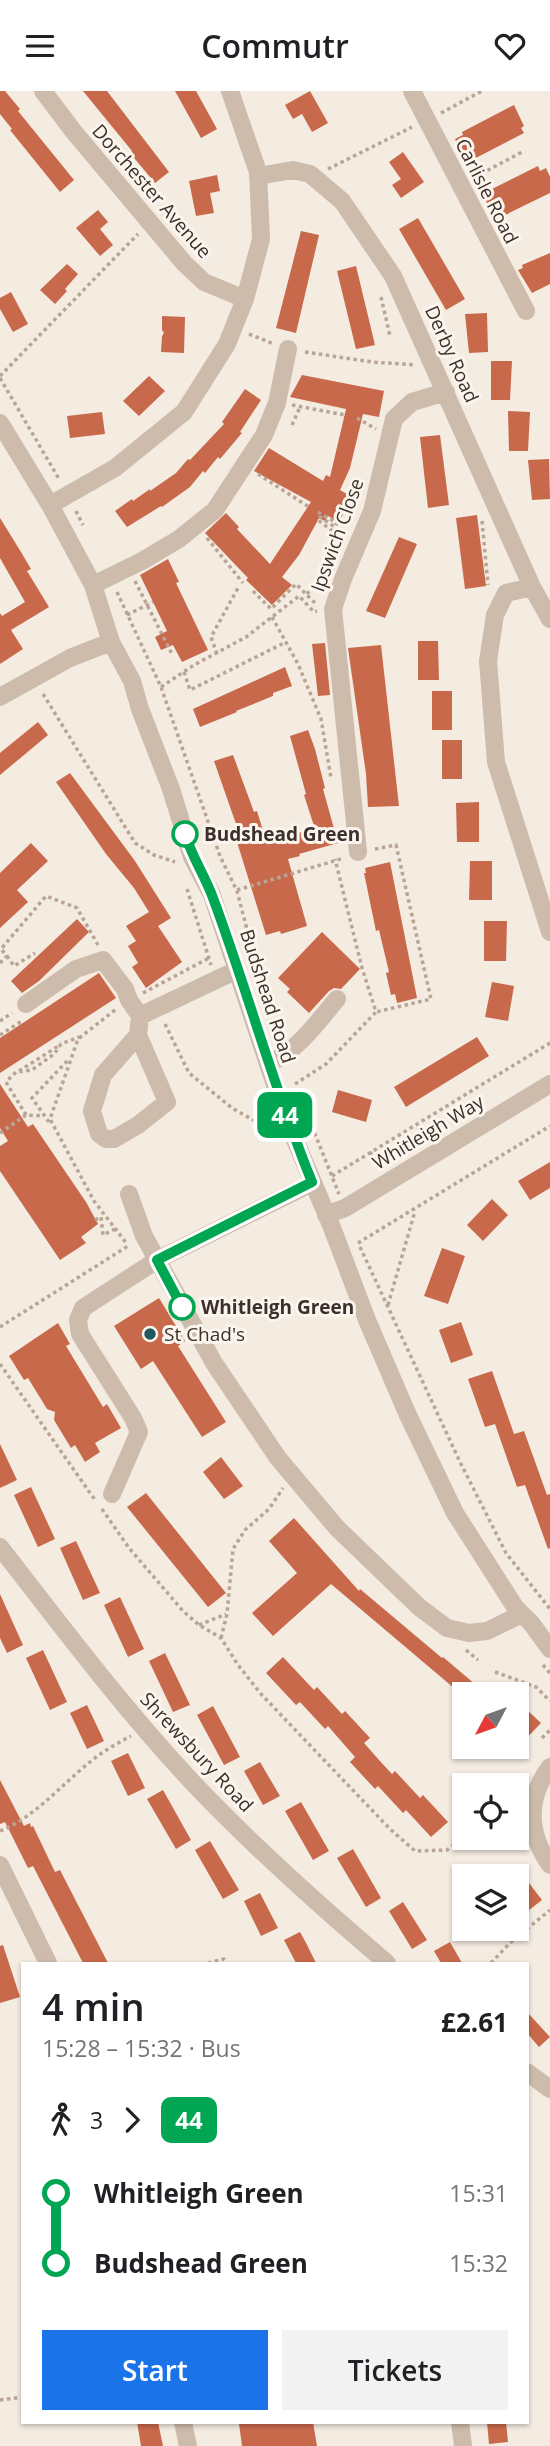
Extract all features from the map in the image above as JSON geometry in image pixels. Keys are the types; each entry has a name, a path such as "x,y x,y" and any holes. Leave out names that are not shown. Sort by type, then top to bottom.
{"street":[{"name":"Dorchester Avenue","path":"43,91 184,263 204,282 245,299"},
{"path":"50,505 116,468 184,412 227,344 245,299 261,239 258,176 230,91"},
{"name":"Carlisle Road","path":"412,91 526,311"},
{"name":"Derby Road","path":"258,176 293,170 310,174 342,201 393,277 532,587 550,619"},
{"path":"93,585 152,555 196,527 215,510 264,435 276,403 288,349"},
{"name":"Ipswich Close","path":"351,855 333,609 372,511 394,419 412,402 446,392"},
{"name":"Budshead Road","path":"0,423 50,505 93,585 111,642 132,681 192,857 212,895 237,969 275,1060 287,1121 380,1351 455,1513 515,1607 550,1649"},
{"path":"532,587 506,593 495,615 488,661 496,762 550,932"},
{"path":"0,697 70,658 111,642"},
{"path":"26,1004 76,969 103,961 125,989 129,1000 148,1012"},
{"path":"138,1035 167,1102 138,1125 114,1139 106,1139 99,1134 92,1111 103,1075 138,1035 148,1012 237,969"},
{"path":"275,1060 303,1041 337,999"},
{"name":"Whitleigh Way","path":"326,1215 345,1208 550,1084"},
{"path":"111,1494 138,1432 133,1418 80,1334 78,1319 83,1308 157,1260 312,1182"},
{"path":"129,1194 144,1236 214,1363 278,1458 337,1528 419,1607 447,1628 469,1633 487,1632 522,1614"},
{"name":"Shrewsbury Road","path":"0,1547 95,1670 204,1794 312,1899 386,1962"},
{"path":"529,1814 536,1792 550,1767"},
{"path":"529,1832 550,1865"},
{"path":"0,1865 48,1962"},
{"path":"529,2073 550,2089"},
{"path":"183,2424 188,2446"},
{"path":"460,2424 463,2446"}],"path":[{"path":"427,120 482,91"},
{"path":"345,161 410,129"},
{"path":"487,170 524,151"},
{"path":"67,494 0,377 150,222"},
{"path":"233,329 288,349 372,362 435,366"},
{"path":"276,403 345,415"},
{"path":"292,425 300,406"},
{"path":"244,466 309,507"},
{"path":"318,512 337,523 335,527 320,517 318,520 356,549"},
{"path":"196,527 243,583"},
{"path":"131,573 172,655"},
{"path":"110,576 161,687 220,856 237,891 258,972"},
{"path":"161,687 246,637 299,596 314,613 321,608 296,584 271,609 253,591"},
{"path":"217,654 211,637 238,588"},
{"path":"127,615 153,602"},
{"path":"272,617 298,664 321,719 331,782"},
{"path":"184,672 190,690 286,642"},
{"path":"33,677 135,843 154,855 180,864 192,857"},
{"path":"237,891 335,859 396,845 431,999 376,1012 326,1064 295,1084"},
{"path":"335,859 362,968 376,1012"},
{"path":"35,953 14,965 1,949 46,895 77,908 96,939 103,961"},
{"path":"196,918 217,978"},
{"path":"0,963 7,956"},
{"path":"129,1000 209,958"},
{"path":"148,1012 189,1073 232,1108 262,1125 287,1121"},
{"path":"26,1115 6,1082 16,1072 32,1070 54,1054 61,1044 80,1036"},
{"path":"332,1176 550,1043"},
{"path":"53,1126 32,1098 72,1056"},
{"path":"275,1060 295,1084 345,1208"},
{"path":"0,1133 26,1115 43,1116"},
{"path":"358,1243 550,1126"},
{"path":"387,1307 416,1209"},
{"path":"95,1220 101,1217 103,1235 115,1229"},
{"path":"356,1235 460,1462 506,1553 550,1609"},
{"path":"0,1327 144,1236"},
{"path":"296,1480 283,1488 269,1509 245,1530 233,1549 227,1614 221,1638 261,1694 361,1800 415,1850 447,1850 452,1846"},
{"path":"199,1625 227,1614"},
{"path":"495,1672 536,1686 550,1701"},
{"path":"0,1831 63,1788 100,1754 145,1727"},
{"path":"542,1738 550,1730"},
{"path":"492,1962 510,1943 550,1910"},
{"path":"0,2400 21,2397"}],"building":[{"path":"0,91 5,91 20,109 18,111 74,180 60,192 0,114"},
{"path":"83,91 107,91 169,172 155,183"},
{"path":"175,91 196,91 217,129 201,138"},
{"path":"310,91 328,123 312,132 302,114 293,119 285,105"},
{"path":"514,105 524,126 521,128 524,133 472,160 470,156 464,159 455,139 463,135 462,132"},
{"path":"403,152 424,182 401,198 392,185 401,179 389,162"},
{"path":"538,166 540,171 546,168 550,177 550,193 495,220 485,199 488,197 486,192"},
{"path":"217,175 220,191 210,193 214,213 196,216 189,181"},
{"path":"98,210 108,222 100,229 113,245 100,256 76,228"},
{"path":"418,218 465,299 446,310 399,229"},
{"path":"301,231 319,235 296,333 276,328"},
{"path":"550,253 550,284 532,293 518,270 523,268 522,265"},
{"path":"67,264 78,274 55,304 40,290"},
{"path":"356,266 375,345 356,349 337,271"},
{"path":"11,292 28,324 13,332 0,309 0,298"},
{"path":"487,313 488,352 469,353 465,314"},
{"path":"162,316 185,317 184,353 161,352 164,333"},
{"path":"491,361 512,361 510,400 491,400"},
{"path":"302,375 384,391 379,417 363,414 350,468 340,490 352,497 339,522 328,516 325,521 319,518 299,555 282,577 292,585 272,605 205,533 226,513 239,527 237,529 270,564 311,502 254,471 269,448 323,481 326,475 330,477 346,409 290,397"},
{"path":"149,376 165,391 139,416 123,401"},
{"path":"245,389 261,400 240,432 242,433 220,459 218,457 205,473 203,471 190,487 127,527 115,511 150,491 190,460 224,424 222,422"},
{"path":"508,411 530,412 528,451 509,451"},
{"path":"102,412 105,434 70,438 67,416"},
{"path":"440,435 449,505 428,508 420,437"},
{"path":"549,459 550,499 532,500 528,460"},
{"path":"477,515 486,586 465,589 456,518"},
{"path":"0,518 31,569 27,571 49,607 11,630 23,649 0,664 0,613 2,616 25,602 0,558"},
{"path":"399,537 417,544 385,618 366,611"},
{"path":"168,559 179,582 176,583 208,650 182,662 173,645 161,650 155,637 167,631 140,575"},
{"path":"418,641 438,641 439,680 418,680"},
{"path":"325,643 330,695 318,696 312,644"},
{"path":"381,645 399,806 368,807 366,774 348,648"},
{"path":"285,667 292,686 200,727 193,709"},
{"path":"432,691 452,691 452,730 432,730"},
{"path":"38,722 48,735 0,775 0,753"},
{"path":"308,730 338,843 288,859 307,926 281,934 280,931 266,935 237,842 242,841 214,761 233,755 254,812 257,811 267,844 295,837 294,834 315,829 290,736"},
{"path":"442,740 462,740 462,779 442,779"},
{"path":"70,773 135,861 171,918 158,926 182,962 146,988 132,967 138,963 128,946 136,941 126,926 149,912 56,782"},
{"path":"479,802 479,842 457,842 456,803"},
{"path":"31,843 48,861 17,890 28,902 0,928 0,873"},
{"path":"470,861 492,861 492,900 469,900"},
{"path":"390,862 417,998 397,1003 395,994 391,995 386,973 389,972 379,930 376,931 364,873 365,868"},
{"path":"77,919 89,932 39,981 22,993 11,981"},
{"path":"484,921 507,921 506,961 484,961"},
{"path":"322,932 360,969 341,989 334,988 329,991 309,1013 287,992 290,989 278,978"},
{"path":"99,973 116,998 0,1073 0,1038"},
{"path":"492,982 514,986 508,1021 485,1017"},
{"path":"477,1037 489,1056 406,1107 394,1087"},
{"path":"0,1084 28,1127 33,1124 98,1224 81,1237 86,1243 60,1260 0,1171 0,1146 8,1141 0,1128"},
{"path":"338,1090 372,1100 366,1122 332,1112"},
{"path":"550,1162 550,1188 530,1200 518,1181"},
{"path":"492,1199 508,1215 483,1241 467,1225"},
{"path":"442,1248 465,1256 448,1304 424,1296"},
{"path":"159,1298 185,1341 178,1346 226,1422 202,1437 153,1361 141,1369 114,1326"},
{"path":"461,1322 473,1355 451,1363 439,1330"},
{"path":"58,1323 70,1344 66,1346 103,1407 107,1404 121,1428 95,1443 100,1452 85,1462 75,1445 71,1448 54,1420 55,1412 47,1409 28,1378 24,1380 9,1356"},
{"path":"492,1371 514,1434 524,1431 547,1495 550,1494 548,1549 525,1485 517,1487 495,1424 485,1427 468,1379"},
{"path":"0,1444 17,1480 0,1488"},
{"path":"221,1457 243,1486 224,1499 203,1472"},
{"path":"31,1487 55,1539 38,1547 14,1495"},
{"path":"146,1493 226,1593 208,1607 127,1507"},
{"path":"294,1518 359,1591 360,1589 472,1682 452,1682 452,1686 331,1584 273,1636 252,1613 297,1573 269,1541"},
{"path":"76,1541 100,1593 83,1600 60,1548"},
{"path":"0,1594 23,1645 7,1653 0,1638"},
{"path":"120,1597 144,1649 128,1657 104,1605"},
{"path":"43,1650 67,1702 50,1710 26,1658"},
{"path":"165,1653 190,1705 173,1712 149,1661"},
{"path":"283,1657 314,1690 317,1687 342,1714 345,1711 370,1738 364,1743 392,1774 395,1771 420,1798 423,1795 448,1822 431,1837 406,1810 403,1813 378,1786 375,1789 350,1762 355,1757 328,1726 325,1729 300,1702 296,1705 266,1673"},
{"path":"87,1705 104,1741 87,1749 70,1713"},
{"path":"213,1706 240,1757 224,1765 197,1715"},
{"path":"529,1712 541,1723 529,1735"},
{"path":"128,1753 145,1788 128,1796 111,1761"},
{"path":"260,1762 280,1796 263,1805 244,1771"},
{"path":"0,1780 24,1826 30,1823 31,1827 33,1826 55,1872 60,1870 107,1962 82,1962 33,1866 28,1868 5,1822 0,1824"},
{"path":"163,1790 191,1840 176,1849 147,1799"},
{"path":"301,1802 329,1851 313,1860 285,1811"},
{"path":"210,1841 239,1890 223,1899 195,1850"},
{"path":"353,1849 381,1898 366,1907 337,1858"},
{"path":"529,1883 542,1900 529,1910"},
{"path":"260,1893 278,1928 261,1936 244,1901"},
{"path":"403,1902 427,1940 412,1949 389,1911"},
{"path":"300,1932 315,1962 295,1962 284,1940"},
{"path":"450,1942 461,1962 440,1962 434,1951"},
{"path":"3,1945 20,1997 0,2003 0,1946"},
{"path":"529,2014 550,2037 539,2047 529,2035"},
{"path":"137,2424 158,2424 163,2446 141,2446"},
{"path":"239,2424 313,2424 317,2446 242,2446"},
{"path":"487,2424 506,2424 508,2442 489,2444"}],"bus line":[{"name":"44","path":"182,1307 157,1260 312,1182 287,1121 212,895 192,857 185,834"}],"place":[{"name":"Budshead Green","path":"185,834"},
{"name":"Whitleigh Green","path":"182,1307"},
{"name":"St Chad's","path":"150,1334"}]}
